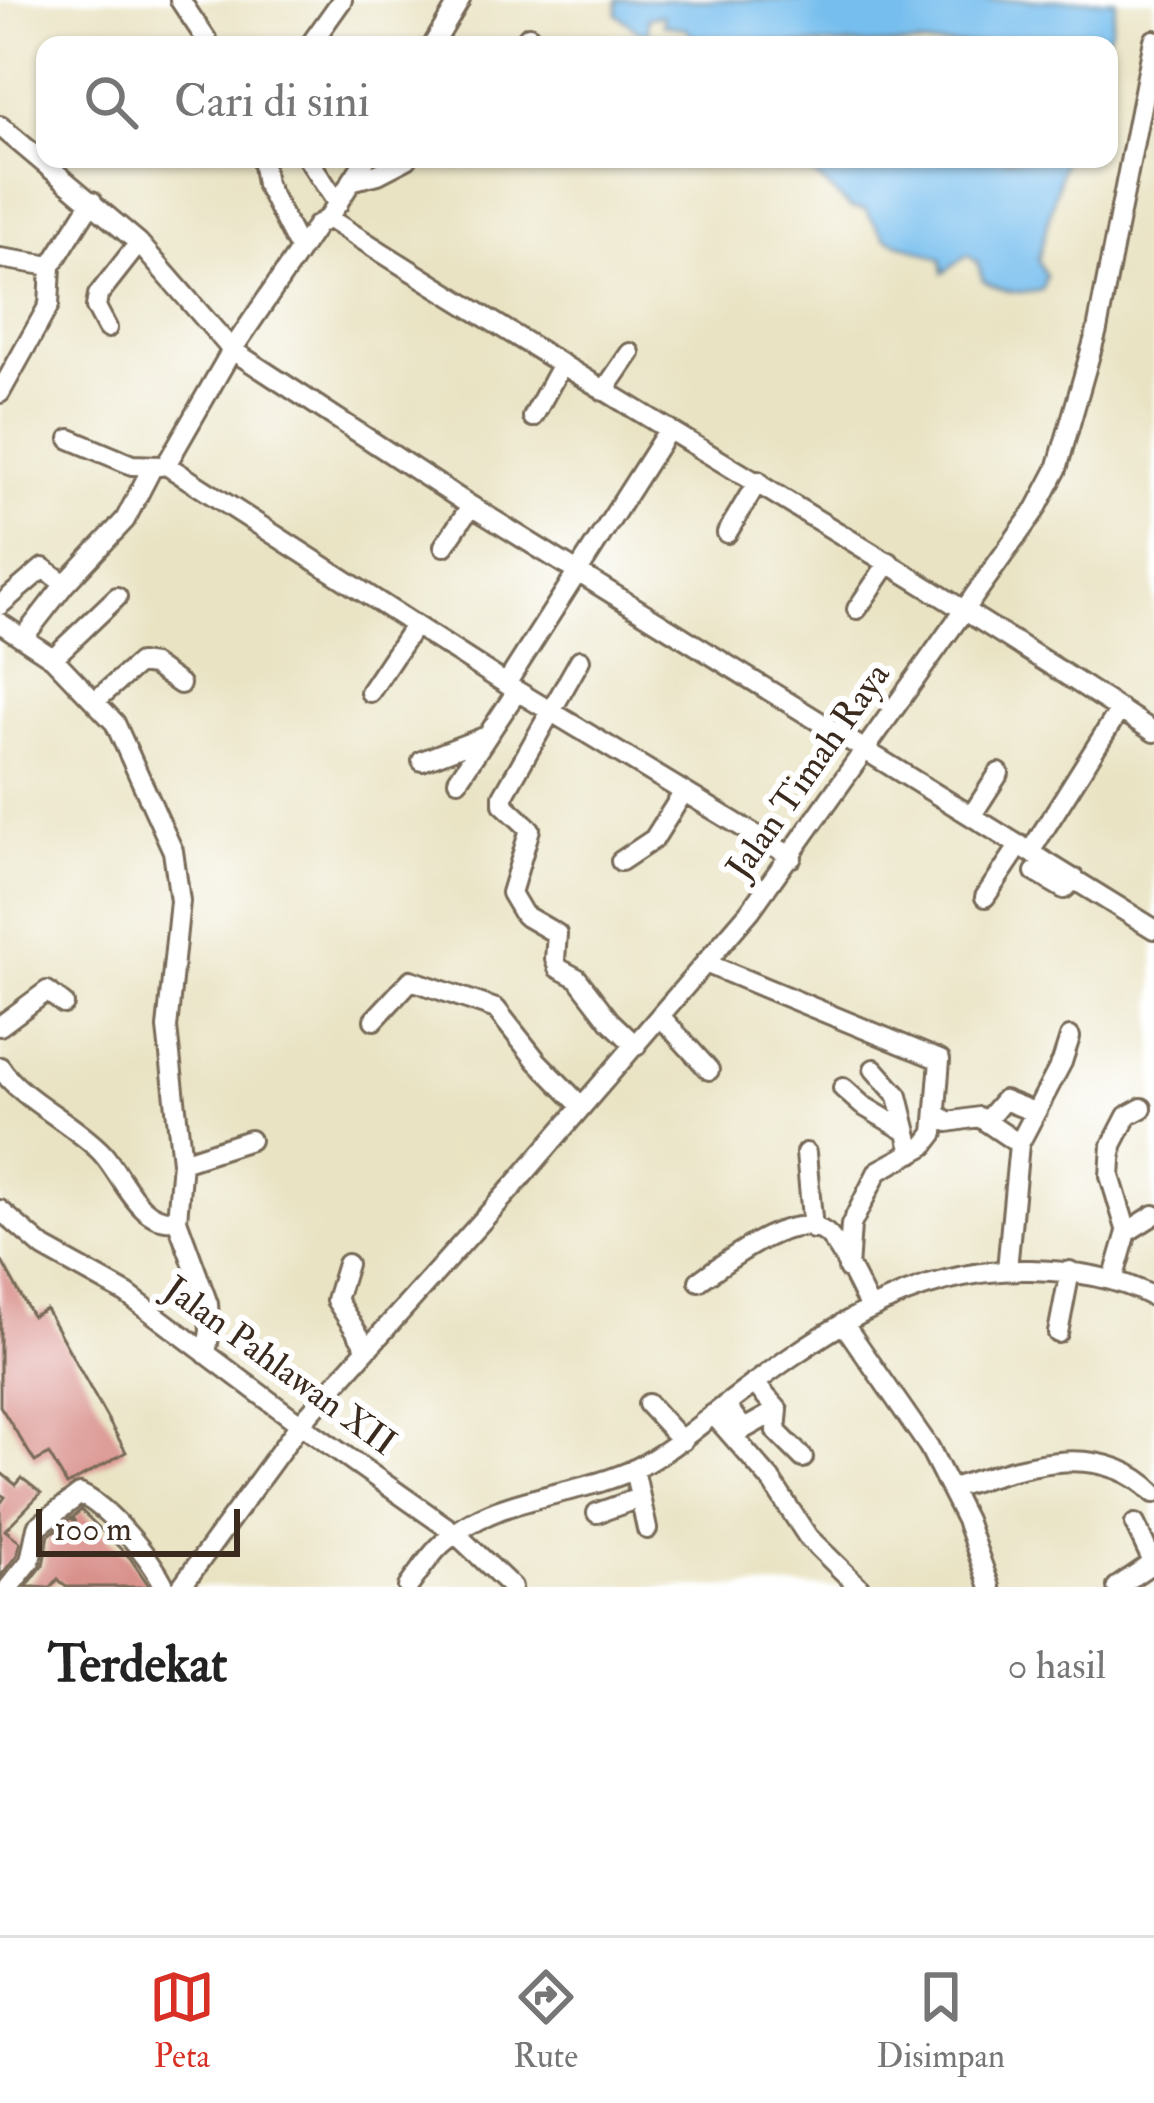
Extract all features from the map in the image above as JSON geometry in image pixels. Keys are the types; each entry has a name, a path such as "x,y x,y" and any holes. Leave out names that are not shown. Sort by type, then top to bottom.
{"street":[{"path":"316,36 342,0"},
{"path":"438,36 460,0"},
{"path":"189,3 206,36"},
{"name":"Jalan Timah Raya","path":"181,1587 300,1424 636,1046 792,857 863,749 1017,538 1057,469 1097,330 1154,40"},
{"path":"0,126 36,155"},
{"path":"52,168 139,243 232,350 471,506 1154,929"},
{"path":"263,168 266,184 299,248"},
{"path":"312,168 333,211 562,364 1153,729"},
{"path":"23,638 125,520 299,248 333,211 362,168"},
{"path":"355,180 385,168"},
{"path":"0,393 49,305 51,266 92,201"},
{"path":"106,328 96,307 98,296 139,243"},
{"path":"0,258 51,266"},
{"path":"604,392 630,353"},
{"path":"532,418 562,364"},
{"path":"458,780 669,429"},
{"path":"70,440 132,465 159,466 548,711 792,857"},
{"path":"727,533 758,481"},
{"path":"444,545 471,506"},
{"path":"857,609 889,562"},
{"path":"0,605 43,568 65,584"},
{"path":"52,658 117,597"},
{"path":"0,622 52,658 123,736 173,851 180,901 167,1028 182,1162 177,1220 208,1304 206,1354"},
{"path":"370,692 415,626"},
{"path":"580,660 502,799 530,830 511,893 520,912 557,934 559,968 578,980 636,1046"},
{"path":"95,701 139,663 152,665 180,684"},
{"path":"985,897 1025,848 1120,710"},
{"path":"422,761 487,736"},
{"path":"972,815 999,773"},
{"path":"621,861 655,839 683,793"},
{"path":"1035,872 1064,889 1075,879"},
{"path":"705,963 936,1056 941,1066 932,1138 876,1174 851,1225 848,1269"},
{"path":"374,1019 411,980 492,1008 581,1106"},
{"path":"0,1026 48,991 64,1004"},
{"path":"661,1017 709,1070"},
{"path":"1007,1270 1019,1144 1070,1037"},
{"path":"874,1069 896,1091 912,1153"},
{"path":"1,1072 100,1150 151,1215 177,1220"},
{"path":"843,1088 904,1130"},
{"path":"986,1121 1004,1100 1034,1112"},
{"path":"1113,1280 1127,1232 1110,1162 1119,1126 1142,1108"},
{"path":"937,1114 948,1122 977,1117 1019,1144"},
{"path":"182,1162 250,1140"},
{"path":"806,1153 813,1228"},
{"name":"Jalan Pahlawan XII","path":"0,1210 44,1248 127,1294 455,1533 512,1587"},
{"path":"1127,1232 1154,1215"},
{"path":"699,1281 756,1241 813,1228 828,1236 869,1306"},
{"path":"347,1264 336,1300 367,1348"},
{"path":"408,1587 455,1533 489,1514 634,1469 682,1441 754,1383 869,1306 927,1284 1007,1270 1070,1271 1113,1280 1154,1297"},
{"path":"1058,1333 1070,1271"},
{"path":"843,1323 929,1447 952,1489 990,1587"},
{"path":"754,1383 778,1410 776,1430 803,1458"},
{"path":"648,1404 682,1441"},
{"path":"719,1410 744,1429 778,1410"},
{"path":"719,1410 808,1537 859,1587"},
{"path":"952,1489 1016,1470 1088,1461 1124,1471 1154,1493"},
{"path":"634,1469 647,1529"},
{"path":"9,1587 30,1561 37,1527 80,1494 105,1512 150,1562 165,1587"},
{"path":"597,1513 639,1498"},
{"path":"1117,1587 1154,1562 1135,1525"}],"water":[{"path":"617,0 1116,0 1107,36 691,36 687,29 663,24 660,15 648,18 648,33 641,33 617,14"},
{"path":"807,168 1062,168 1038,260 1046,276 1042,290 1020,292 984,282 977,262 967,255 943,273 941,259 885,238 865,210 851,208"}],"building":[{"path":"0,1258 32,1316 46,1309 126,1452 67,1485 49,1454 35,1462 0,1406"},
{"path":"0,1472 16,1485 22,1478 41,1493 5,1530 20,1542 17,1555 0,1577 0,1504 5,1497 0,1494"},
{"path":"81,1510 130,1558 150,1587 66,1587 58,1579 51,1587 26,1587 43,1565 49,1535 71,1518 76,1522 73,1517"}]}
